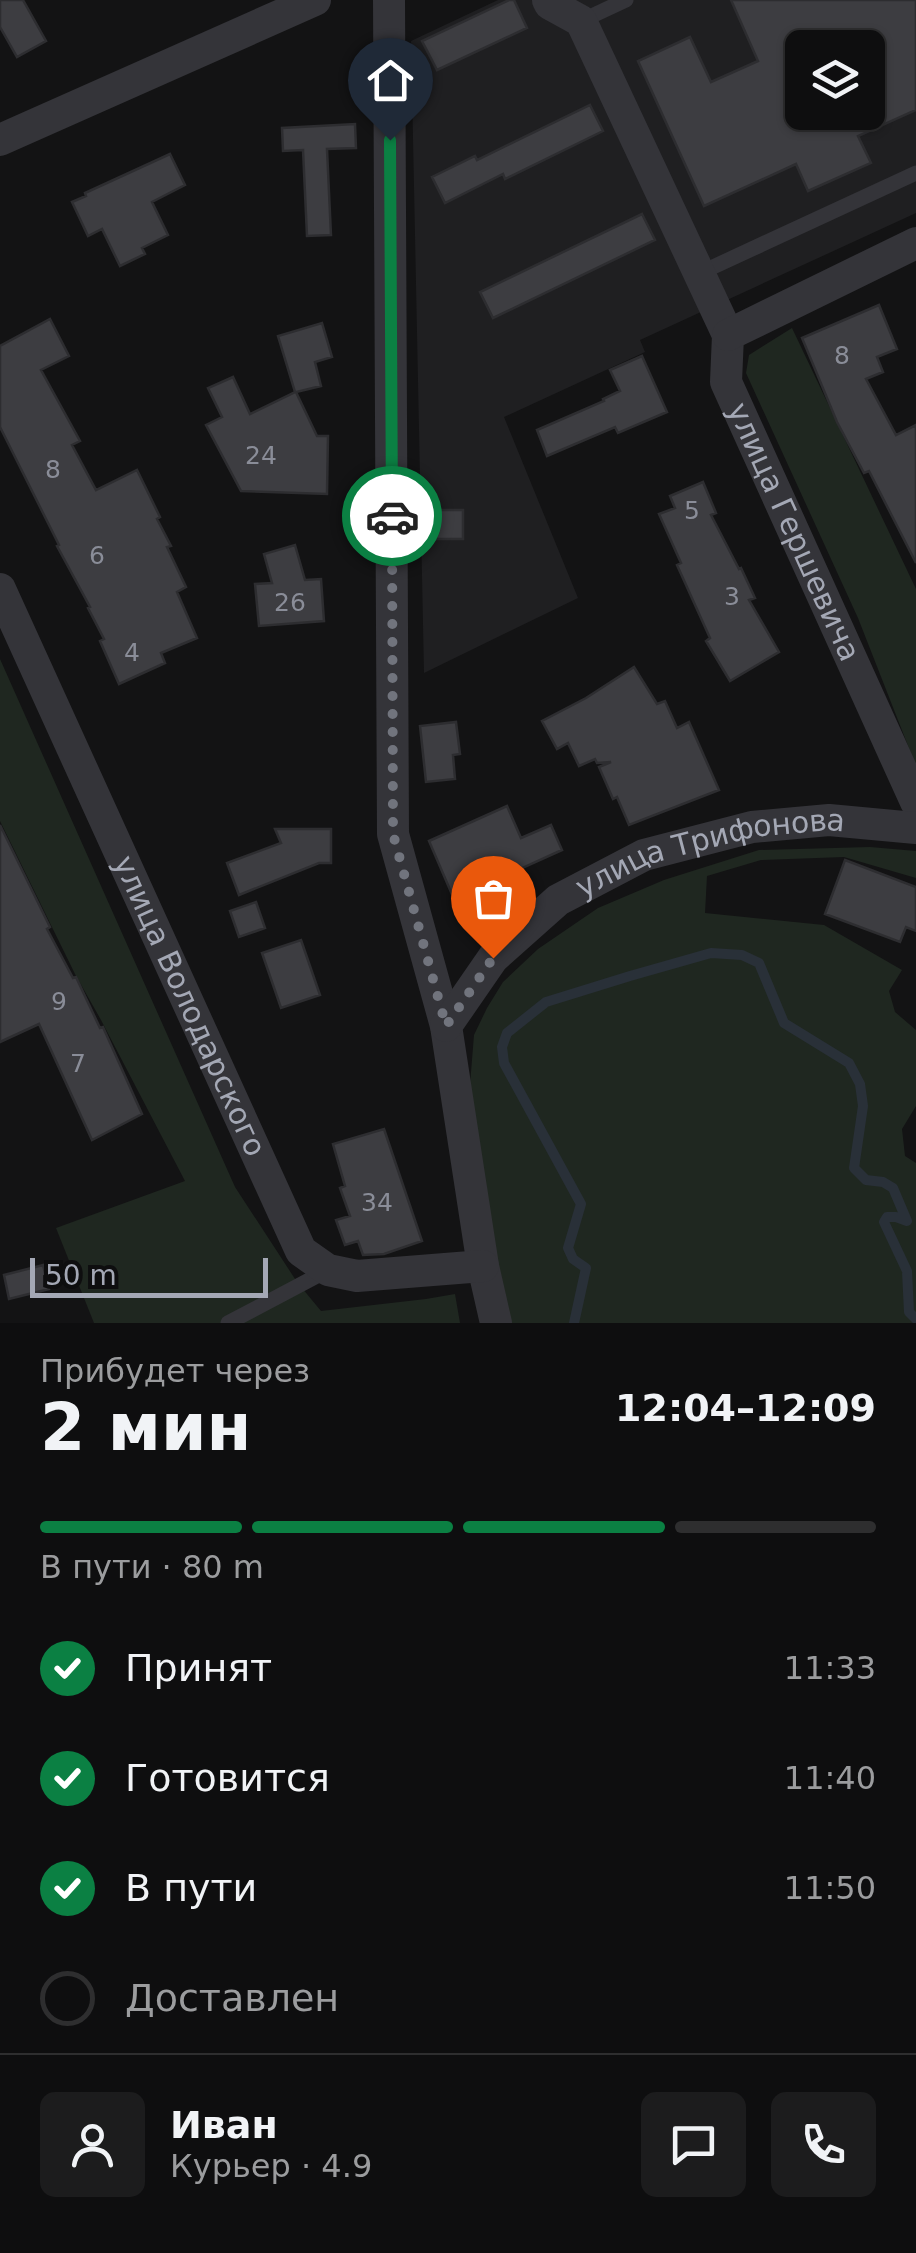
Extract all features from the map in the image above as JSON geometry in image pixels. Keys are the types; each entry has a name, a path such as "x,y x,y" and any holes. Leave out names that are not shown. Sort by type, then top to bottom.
{"street":[{"path":"0,140 315,0"},
{"path":"389,0 393,834 446,1026 483,1266 496,1323"},
{"path":"548,0 581,22"},
{"name":"улица Гершевича","path":"581,22 728,334 726,382 916,802"},
{"path":"728,334 916,243"},
{"name":"улица Володарского","path":"0,589 301,1250 328,1270"},
{"name":"улица Трифонова","path":"446,1026 493,958 558,900 644,855 752,827 830,820 916,828"},
{"path":"328,1270 357,1276 483,1266"}],"lane":[{"path":"581,22 626,0"},
{"path":"700,273 916,173"},
{"path":"228,1323 328,1270"}],"shaded area":[{"path":"498,0 916,0 916,213 640,340 645,352 504,417 578,598 424,673 411,41"},
{"path":"792,328 916,589 916,766 858,618 746,373 749,355"},
{"path":"0,659 235,1187 297,1282 321,1311 455,1294 460,1323 94,1323 56,1228 185,1181 75,974 0,821"},
{"path":"870,847 916,851 916,878 844,857 761,860 707,876 705,913 824,925 902,970 889,991 895,1012 916,1030 916,1106 902,1129 905,1156 916,1163 916,1323 505,1323 469,1097 474,1035 503,982 538,949 598,908 664,880 759,850"}],"building":[{"path":"0,0 23,0 46,41 17,57 0,27"},
{"path":"514,0 527,28 437,70 422,41"},
{"path":"731,0 916,0 916,110 885,124 885,30 785,30 785,130 871,130 858,136 871,163 808,191 796,164 704,206 638,61 690,37 711,82 758,61"},
{"path":"590,105 603,131 505,179 503,174 445,203 432,177 475,156 477,160"},
{"path":"355,124 356,148 327,149 331,235 307,236 303,150 283,151 282,128"},
{"path":"170,154 185,185 152,202 168,235 142,248 145,254 120,266 102,229 88,236 72,202"},
{"path":"642,214 655,240 493,318 480,292"},
{"path":"879,305 897,349 877,357 883,372 866,379 896,435 916,425 916,563 869,471 864,473 837,422 802,338"},
{"path":"50,319 69,356 41,370 80,441 72,445 96,490 137,470 160,517 157,519 171,546 167,547 186,587 177,592 197,638 161,653 165,663 119,684 90,607 0,427 0,346"},
{"path":"322,323 332,357 315,362 321,386 296,392 317,436 328,436 327,494 241,491 206,425 222,417 208,388 233,377 250,414 295,392 278,336"},
{"path":"642,356 667,412 618,433 615,427 547,456 537,430 620,391 610,370"},
{"path":"703,482 716,513 711,515 755,598 749,600 779,652 730,681 706,641 710,638 659,514 675,508 670,496"},
{"path":"434,510 463,510 463,539 434,539"},
{"path":"295,545 305,580 321,579 324,621 259,626 255,584 272,583 264,554"},
{"path":"634,667 657,704 665,701 677,728 689,722 719,790 629,825 599,767 611,762 597,763 595,759 579,766 568,743 557,749 542,721"},
{"path":"456,722 460,754 453,755 455,779 426,782 420,726"},
{"path":"507,806 521,838 551,825 562,850 454,899 429,841"},
{"path":"0,825 50,927 47,929 100,1028 103,1027 142,1114 92,1140 39,1024 0,1042"},
{"path":"275,829 331,829 331,863 319,863 239,895 227,863 281,843"},
{"path":"845,860 916,887 916,931 906,927 900,942 825,914"},
{"path":"256,902 265,928 239,937 230,911"},
{"path":"301,940 320,995 281,1008 262,953"},
{"path":"384,1129 422,1241 384,1254 363,1255 358,1241 345,1245 336,1220 350,1216 340,1188 345,1186 333,1144"},
{"path":"43,1265 49,1289 9,1299 4,1275"}],"waterway":[{"path":"574,1323 586,1268 573,1259 568,1248 581,1204 504,1063 502,1047 507,1033 546,1002 711,953 742,955 759,963 784,1023 849,1063 860,1084 863,1106 854,1168 866,1180 893,1188 907,1221 887,1217 884,1222 907,1271 909,1312 916,1319"}],"way so far":[{"path":"392,516 393,834 446,1026 493,958"}],"route":[{"path":"390,140 392,516"}]}
